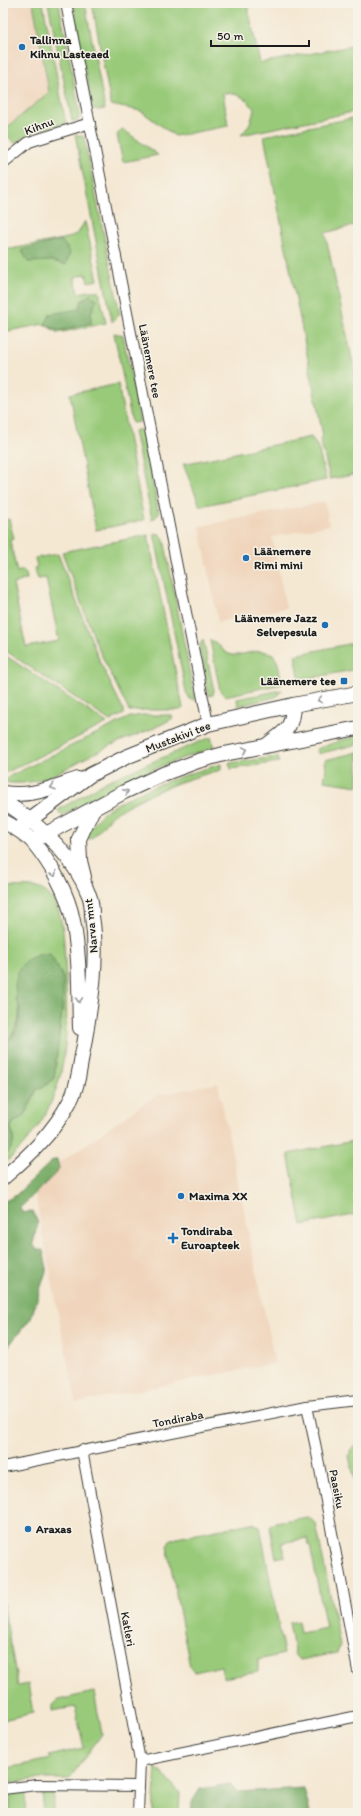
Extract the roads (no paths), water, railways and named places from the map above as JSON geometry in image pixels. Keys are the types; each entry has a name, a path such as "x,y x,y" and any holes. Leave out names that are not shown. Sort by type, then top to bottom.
{"main road":[{"name":"Mustakivi tee","path":"18,829 90,775 126,757 208,724 293,705 358,694"},
{"path":"265,746 287,729 292,723 293,705"},
{"path":"33,841 47,835 137,786 198,761 358,728"},
{"path":"3,793 17,795 32,794 90,775"},
{"name":"Narva mnt","path":"3,801 30,820 68,857 90,896 94,929 95,960 92,995 81,1062 71,1099 60,1120 43,1141 3,1178"},
{"path":"90,896 80,861 79,840 92,810"},
{"name":"Narva mnt","path":"3,821 18,829 33,841 66,895 73,920 79,994 81,1062"}],"street":[{"name":"Läänemere tee","path":"66,3 208,724"},
{"name":"Kihnu","path":"3,163 29,142 90,123"},
{"name":"Tondiraba","path":"3,1467 307,1406 358,1400"},
{"name":"Paasiku","path":"307,1406 318,1455 358,1671"},
{"name":"Katleri","path":"82,1450 140,1761 138,1813"},
{"path":"140,1761 358,1716"},
{"path":"3,1789 37,1784 138,1786"}],"place":[{"name":"Tallinna Kihnu Lasteaed","path":"22,47"},
{"name":"Läänemere Rimi mini","path":"246,558"},
{"name":"Läänemere Jazz Selvepesula","path":"325,625"},
{"name":"Läänemere tee","path":"344,681"},
{"name":"Maxima XX","path":"181,1196"},
{"name":"Tondiraba Euroapteek","path":"173,1238"},
{"name":"Araxas","path":"28,1529"}]}
